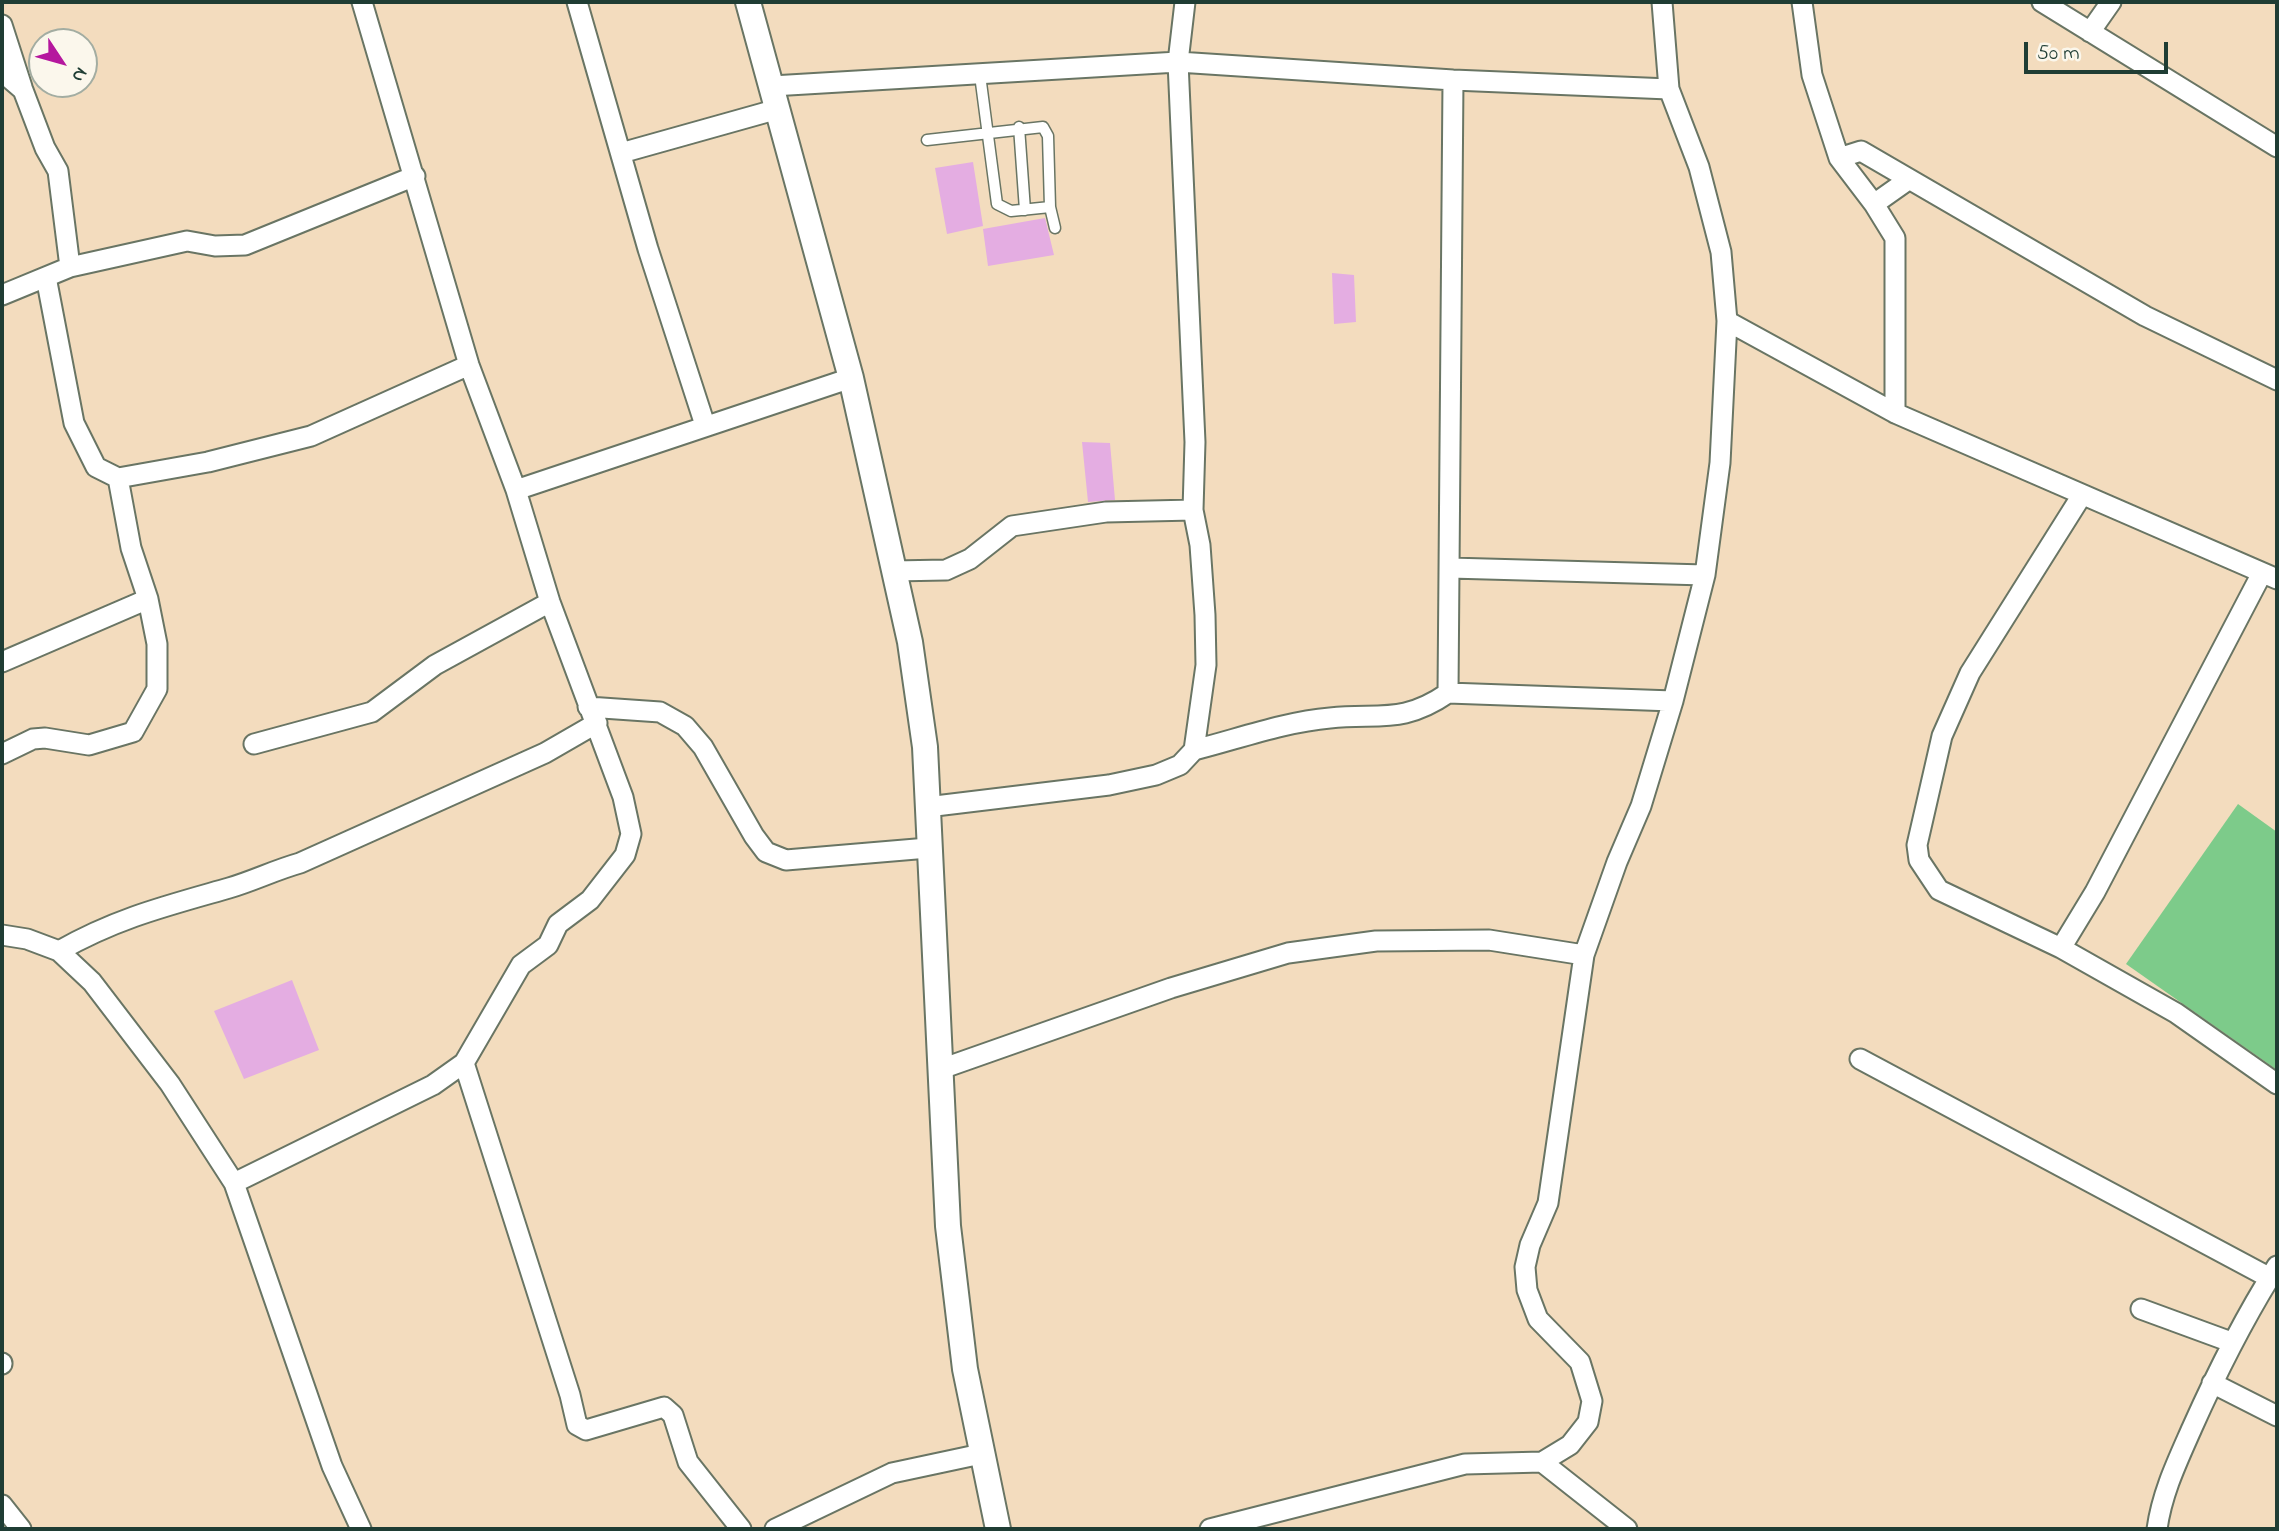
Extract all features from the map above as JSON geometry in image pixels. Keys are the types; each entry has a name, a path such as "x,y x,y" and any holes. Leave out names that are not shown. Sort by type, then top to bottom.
{"street":[{"path":"234,1183 433,1085 464,1063 521,965 548,945 558,925 590,900 625,855 631,834 623,797 550,602 516,490 469,365 362,2"},
{"path":"577,2 648,249 705,425"},
{"path":"748,2 852,378 910,642 923,733 948,1226 965,1368 998,1529"},
{"path":"1185,2 1178,62 1195,442 1193,510 1202,565 1206,653 1194,750"},
{"path":"1210,1529 1465,1464 1542,1462 1570,1445 1588,1422 1592,1401 1580,1362 1538,1319 1527,1290 1525,1267 1530,1245 1548,1203 1584,955 1617,862 1641,806 1673,701 1705,575 1720,463 1727,321 1721,252 1699,167 1669,89 1662,2"},
{"path":"1802,2 1812,75 1839,158 1874,204 1895,238 1895,413"},
{"path":"2042,2 2277,147"},
{"path":"2090,32 2111,2"},
{"path":"2,25 45,148 58,171 70,267"},
{"path":"621,153 775,98 980,75 1178,62 1453,80 1669,89"},
{"path":"2,72 23,90"},
{"path":"1448,693 1453,80"},
{"path":"1839,158 1861,151 2145,316 2277,380"},
{"path":"2,295 70,267 187,241 215,246 245,245 415,176"},
{"path":"1874,204 1908,180"},
{"path":"46,277 75,423 96,467 118,478 208,462 311,436 469,365"},
{"path":"1727,321 1895,413 1972,444 2270,576 2062,948"},
{"path":"516,490 852,378"},
{"path":"2,754 33,739 89,745 133,732 157,689 157,644 148,599 131,548 118,478"},
{"path":"2082,495 1969,673 1942,736 1917,845 1919,860 1939,890 2062,948 2176,1013 2277,1084"},
{"path":"894,571 946,570 971,559 1012,526 1106,512 1193,510"},
{"path":"1450,568 1705,575"},
{"path":"2,662 148,599"},
{"path":"254,744 372,712 435,665 550,602"},
{"path":"927,807 1109,785 1156,775 1180,765 1194,750 1330,718 1398,717 1427,707 1448,693 1673,701"},
{"path":"59,951 116,921 233,887 261,874 300,863 545,753 592,715 660,712 685,726 703,747 766,852 786,860 928,848"},
{"path":"2,935 27,939 59,951 92,982 170,1084 234,1183 332,1466 361,1529"},
{"path":"941,1069 1171,988 1288,953 1376,941 1489,940 1584,955"},
{"path":"1860,1059 2274,1272 2231,1342 2212,1383 2161,1498 2157,1529"},
{"path":"464,1063 570,1395 577,1425 586,1430 664,1407 673,1415 688,1462 741,1529"},
{"path":"2141,1309 2231,1342"},
{"path":"2212,1383 2277,1416"},
{"path":"775,1529 892,1473 981,1454"},
{"path":"1542,1462 1627,1529"},
{"path":"2,1505 21,1529"}],"lane":[{"path":"980,75 996,204 1006,211 1050,207"},
{"path":"1019,127 1025,210"},
{"path":"927,140 1019,127 1042,127 1047,131 1050,207 1055,228"}],"green space":[{"path":"2238,804 2277,832 2277,1070 2126,964"}],"building":[{"path":"973,162 983,226 947,234 935,168"},
{"path":"1045,218 1054,255 988,266 983,229"},
{"path":"1332,273 1354,275 1356,322 1334,324"},
{"path":"1082,442 1110,443 1115,500 1088,502"},
{"path":"292,980 319,1050 244,1079 214,1011"}]}
